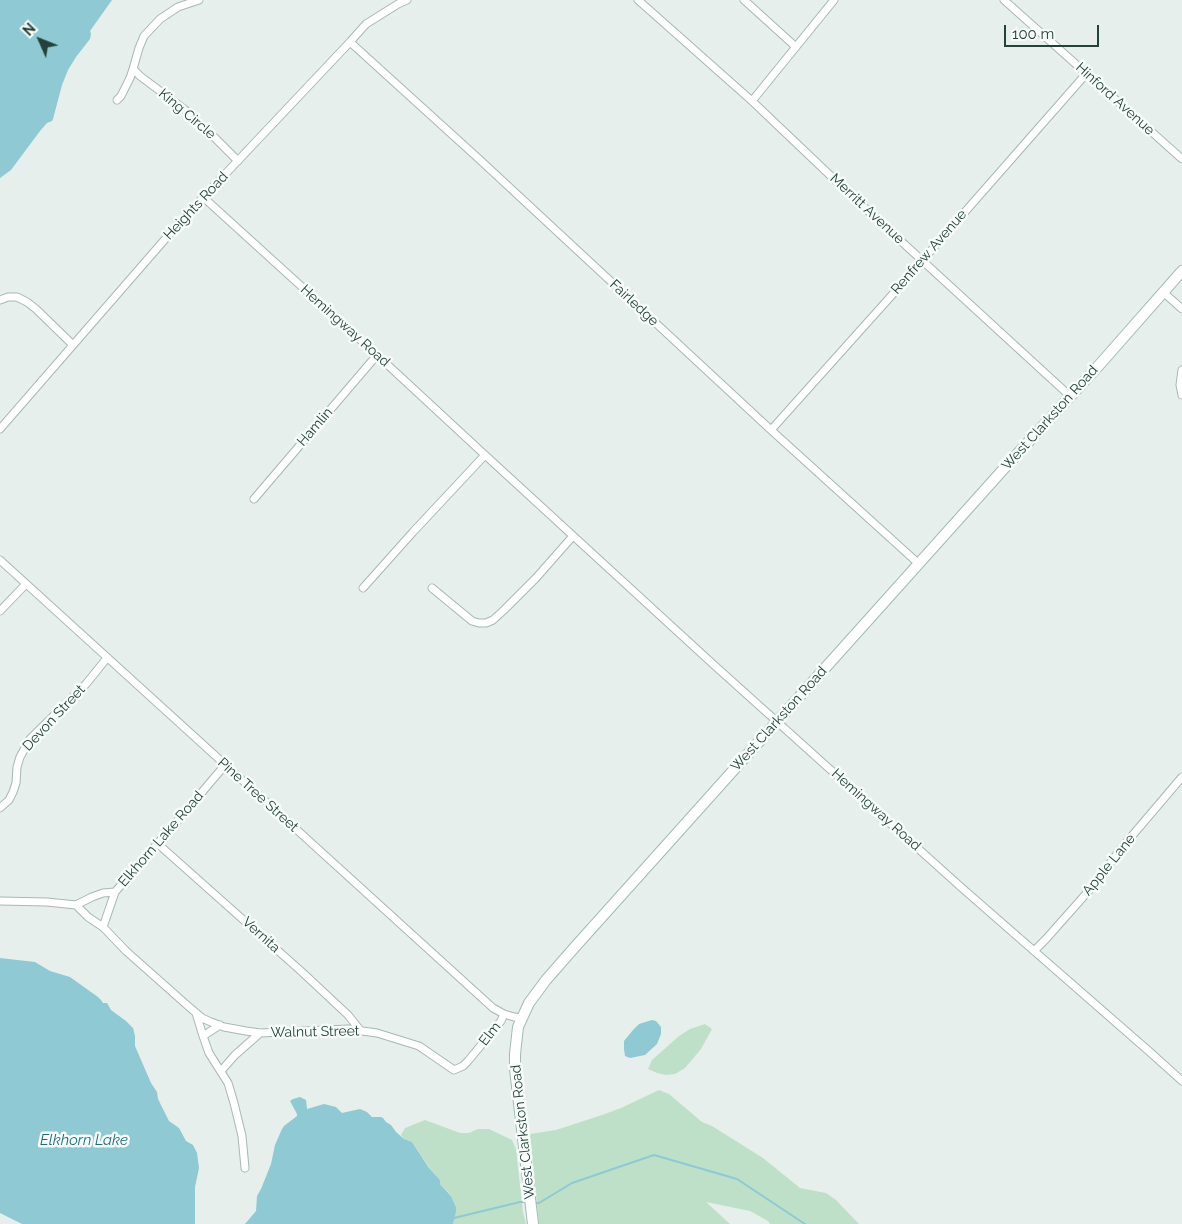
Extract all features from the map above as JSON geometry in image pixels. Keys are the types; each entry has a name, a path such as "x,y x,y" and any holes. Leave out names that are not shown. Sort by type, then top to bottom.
{"main road":[{"name":"West Clarkston Road","path":"534,1224 515,1069 515,1046 518,1027 529,1003 546,980 1182,271"}],"street":[{"path":"117,100 130,78 144,36 160,19 178,7 199,0"},
{"name":"Heights Road","path":"0,429 180,222 366,24 407,0"},
{"name":"Merritt Avenue","path":"638,0 752,101 854,198 1070,396"},
{"path":"744,0 796,47"},
{"path":"752,101 834,0"},
{"name":"Hinford Avenue","path":"1004,0 1182,159"},
{"name":"Fairledge","path":"350,42 771,430 920,564"},
{"name":"King Circle","path":"133,69 184,109 238,161"},
{"name":"Renfrew Avenue","path":"771,430 1086,74"},
{"name":"Hemingway Road","path":"203,197 777,722 962,888 1182,1081"},
{"path":"1164,292 1182,309"},
{"path":"0,300 8,297 17,297 27,302 73,345"},
{"name":"Hamlin","path":"254,499 377,355"},
{"path":"1182,370 1180,385 1182,395"},
{"path":"363,588 485,456"},
{"path":"432,588 472,622 486,623 493,620 510,605 572,536"},
{"name":"Pine Tree Street","path":"0,560 493,1008 504,1014 522,1018"},
{"path":"0,610 26,584"},
{"name":"Devon Street","path":"0,808 9,800 13,792 20,757 30,739 86,684 107,658"},
{"name":"Elkhorn Lake Road","path":"76,905 103,893 115,892 225,765"},
{"name":"Apple Lane","path":"1034,951 1093,886 1120,850 1182,777"},
{"name":"Vernita","path":"158,844 302,972 348,1015 360,1030"},
{"path":"104,927 115,892"},
{"path":"0,901 76,905"},
{"name":"Walnut Street","path":"76,905 88,917 104,927 132,956 196,1013 211,1022 246,1032 260,1033 348,1029 377,1033 419,1046 454,1070 463,1066 475,1053"},
{"path":"196,1013 210,1053 228,1083 242,1136 245,1168"},
{"name":"Elm","path":"475,1053 501,1021 504,1014"},
{"path":"203,1036 220,1025"},
{"name":"Walnut Street","path":"221,1071 234,1055 260,1033"}],"green space":[{"path":"705,1024 712,1029 701,1049 685,1068 675,1074 666,1075 648,1069 652,1060 679,1036 690,1029"},
{"path":"659,1090 669,1094 702,1122 712,1126 763,1158 800,1188 826,1193 836,1200 859,1224 770,1224 750,1211 706,1202 730,1224 539,1224 530,1134 556,1130 602,1115"},
{"path":"425,1120 460,1133 469,1133 478,1129 489,1129 512,1140 516,1149 526,1224 453,1224 456,1207 450,1194 440,1184 440,1180 412,1142 404,1139 401,1135 405,1128"}],"water":[{"path":"0,0 112,0 90,31 90,39 68,70 52,121 47,123 40,131 11,170 0,178"},
{"name":"Elkhorn Lake","path":"0,958 35,962 50,971 70,977 98,997 103,1003 107,1003 111,1010 133,1028 135,1046 169,1121 179,1128 186,1141 193,1145 197,1153 199,1168 195,1187 195,1224 22,1224 0,1213"},
{"path":"652,1020 656,1021 661,1027 661,1034 657,1044 645,1055 630,1058 625,1056 624,1041 639,1024"},
{"path":"300,1097 306,1100 307,1109 324,1104 336,1107 342,1113 360,1109 372,1117 381,1117 404,1139 412,1142 429,1168 440,1180 440,1184 451,1196 456,1207 453,1224 245,1224 256,1211 257,1196 271,1164 275,1145 282,1129 297,1116 290,1101"}],"waterway":[{"path":"534,1203 539,1203 572,1183 654,1155 737,1179 805,1224"},
{"path":"454,1218 527,1202"}]}
